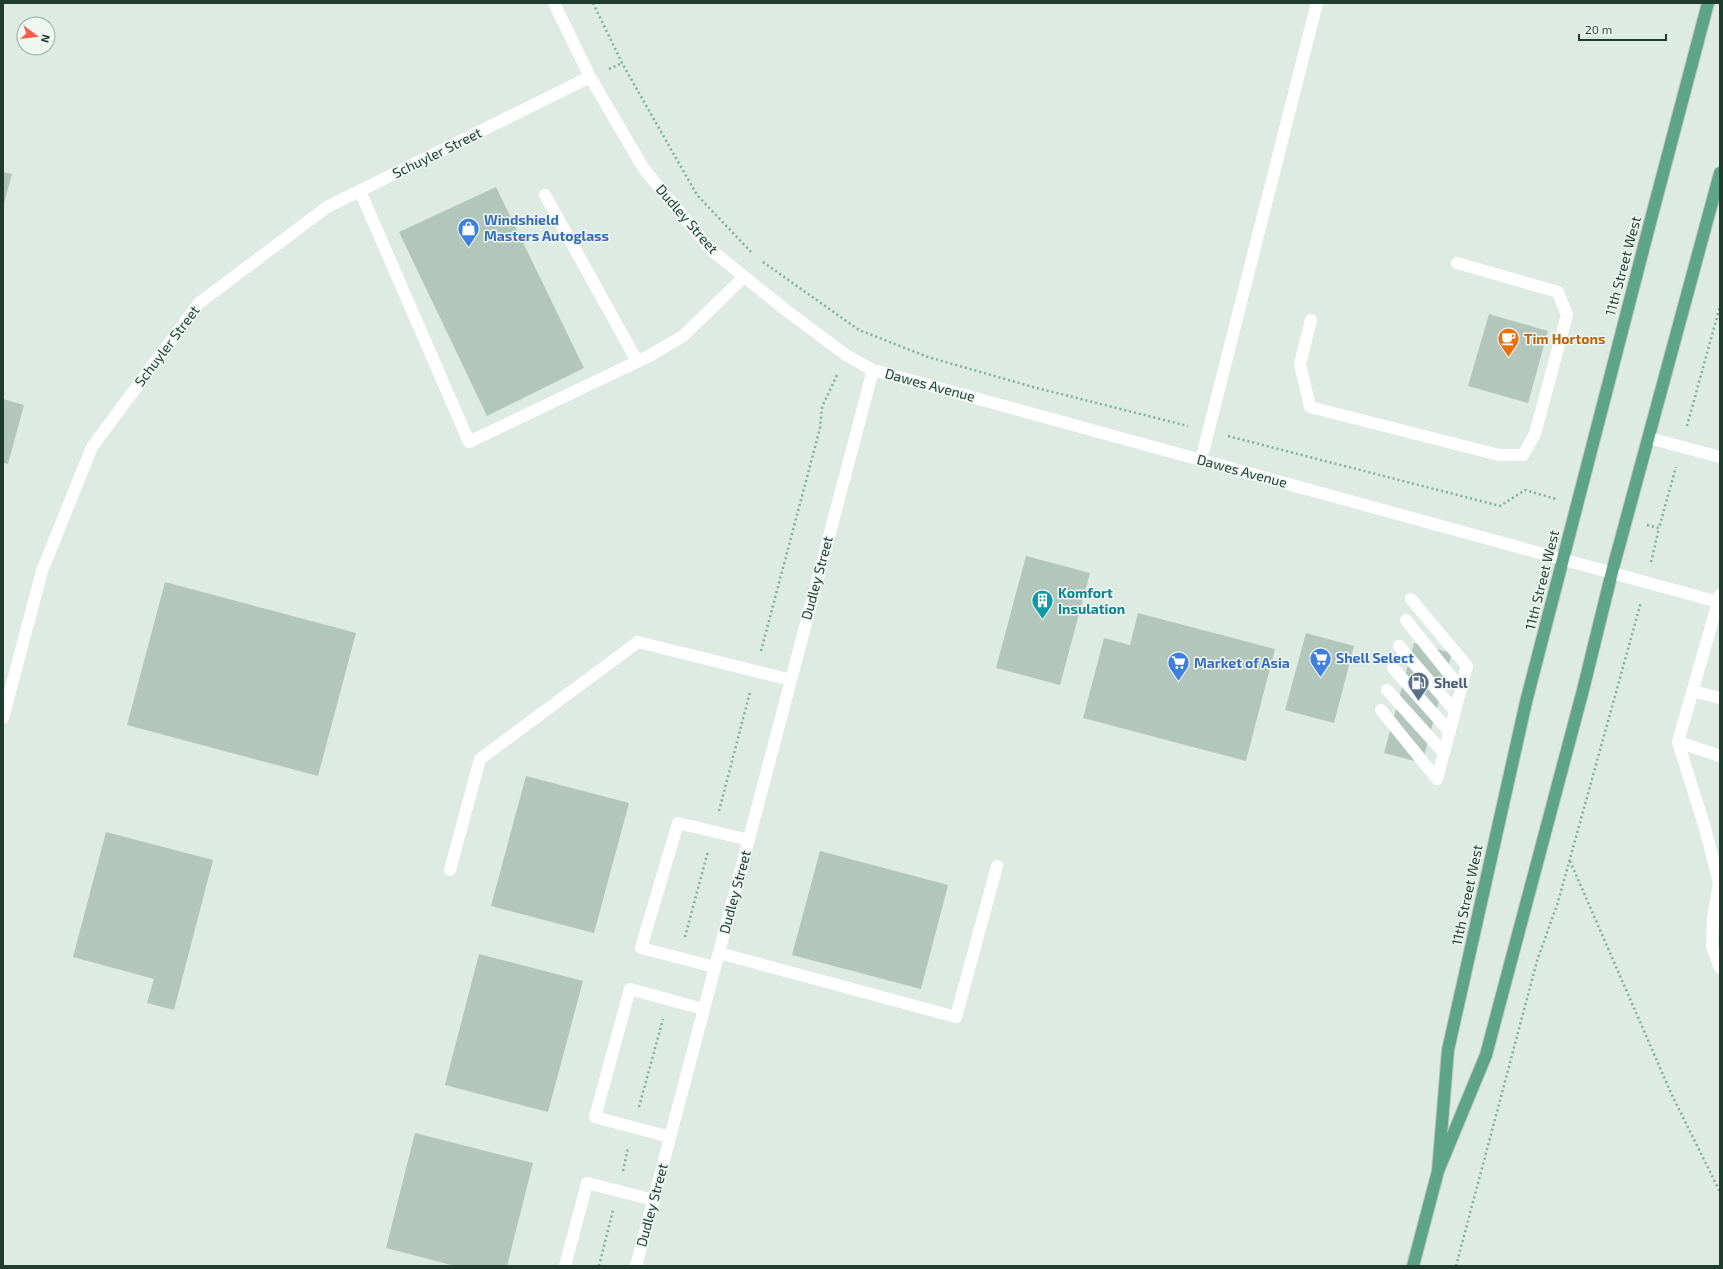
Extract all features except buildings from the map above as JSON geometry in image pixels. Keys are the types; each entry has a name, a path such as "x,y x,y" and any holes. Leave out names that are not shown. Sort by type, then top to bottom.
{"main road":[{"name":"11th Street West","path":"1438,1170 1448,1050 1521,724 1576,504 1708,3"},
{"name":"11th Street West","path":"1413,1266 1438,1170 1486,1055 1585,683 1612,572 1720,173"}],"street":[{"name":"Dudley Street","path":"554,3 590,77 644,170 710,249 783,308 846,355 872,370 636,1266"},
{"path":"1201,460 1317,3"},
{"name":"Schuyler Street","path":"3,718 42,572 92,447 199,303 327,207 590,77"},
{"path":"360,190 469,442 637,361 683,336 744,277"},
{"path":"544,195 637,361"},
{"path":"1311,320 1300,364 1310,407 1499,455 1523,455 1535,434 1567,316 1558,292 1457,263"},
{"name":"Dawes Avenue","path":"872,370 1563,558 1646,582 1719,599"},
{"path":"1648,438 1720,458"},
{"path":"1719,599 1678,742 1706,828 1720,883 1713,919 1712,946 1720,968"},
{"path":"1381,710 1437,779 1467,666 1411,600"},
{"path":"1406,620 1461,689"},
{"path":"450,870 480,758 638,642 791,680"},
{"path":"1399,646 1455,711"},
{"path":"1393,668 1450,732"},
{"path":"1387,690 1444,753"},
{"path":"1692,691 1720,698"},
{"path":"1678,742 1720,756"},
{"path":"715,967 641,948 678,823 748,840"},
{"path":"719,953 956,1017 997,866"},
{"path":"670,1138 595,1117 630,989 703,1009"},
{"path":"565,1266 587,1183 654,1200"}],"path":[{"path":"593,3 622,63 697,195 755,256"},
{"path":"762,261 859,330 928,357 1033,388 1500,506 1525,490 1576,504"},
{"path":"1456,1266 1537,961 1558,902 1570,860 1646,582 1659,528"},
{"path":"1570,860 1671,1093 1720,1192"}],"place":[{"name":"Windshield Masters Autoglass","path":"468,248"},
{"name":"Tim Hortons","path":"1508,358"},
{"name":"Komfort Insulation","path":"1043,620"},
{"name":"Shell Select","path":"1320,678"},
{"name":"Market of Asia","path":"1179,682"},
{"name":"Shell","path":"1418,702"}]}
